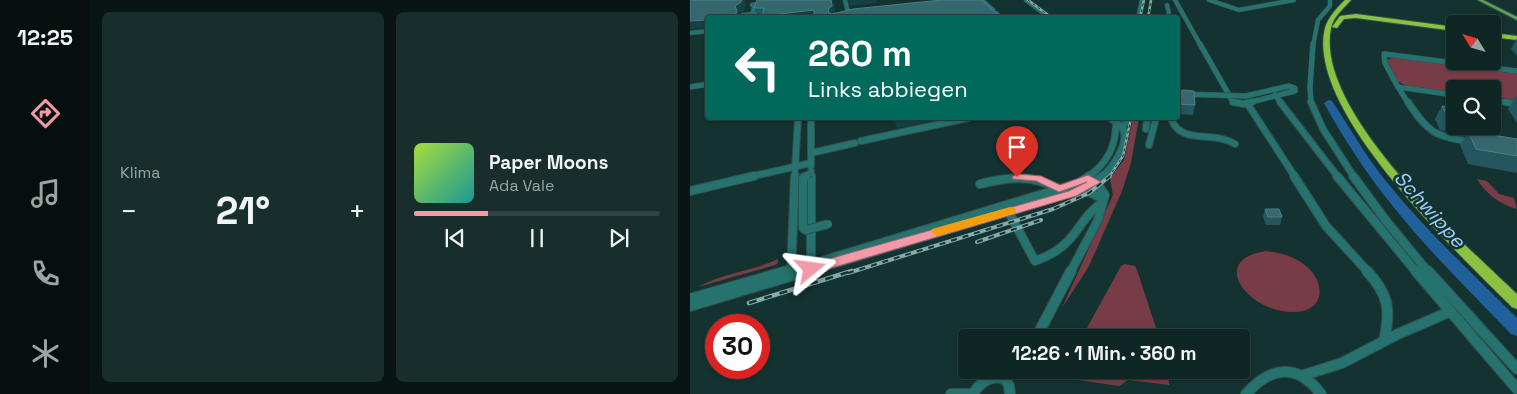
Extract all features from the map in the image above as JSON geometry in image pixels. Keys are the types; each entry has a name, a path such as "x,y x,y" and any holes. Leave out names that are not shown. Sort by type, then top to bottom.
{"highway":[{"path":"1354,0 1346,3 1329,26 1326,45 1330,69 1345,105 1376,151 1408,190 1517,304"},
{"path":"1346,3 1349,9 1360,13 1446,27"},
{"path":"1346,3 1334,29 1332,49 1337,73 1348,100 1368,131 1429,204 1517,292"},
{"path":"1334,29 1342,18 1356,16 1446,27"},
{"path":"1501,35 1517,37"}],"main road":[{"path":"1480,0 1517,17"},
{"path":"1486,0 1517,17"}],"street":[{"path":"851,15 845,0 852,0"},
{"path":"982,0 998,15"},
{"path":"1026,0 1046,15"},
{"path":"1139,15 1142,0"},
{"path":"1175,0 1230,99 1233,102 1295,91 1295,88 1289,86 1247,99 1180,94"},
{"path":"1209,0 1235,9 1294,0"},
{"path":"1259,0 1270,5"},
{"path":"1330,0 1330,6 1318,20 1314,39 1310,100 1327,137 1363,191 1397,234 1460,308 1517,369"},
{"path":"1167,5 1169,15"},
{"path":"754,15 759,13"},
{"path":"690,34 705,32"},
{"path":"1480,143 1438,136 1432,132 1411,107 1398,87 1386,63 1384,54 1517,70"},
{"path":"690,87 705,84"},
{"path":"1398,87 1446,94"},
{"path":"1275,95 1358,203 1449,312 1517,389"},
{"path":"1247,99 1326,226 1380,285 1389,308 1384,341"},
{"path":"1501,101 1517,104"},
{"path":"791,273 798,120"},
{"path":"811,120 811,267"},
{"path":"811,153 959,120"},
{"path":"1146,129 1147,120"},
{"path":"1149,145 1155,120"},
{"path":"1172,120 1174,128 1180,133 1220,136 1232,140 1235,144"},
{"path":"690,306 1092,180 1110,171 1120,156 1124,135 1116,123"},
{"path":"690,191 811,169"},
{"path":"811,169 804,178 803,228 806,230 828,224"},
{"path":"980,184 1017,177 1037,178 1059,189"},
{"path":"1006,208 1083,189 1092,180"},
{"path":"1041,329 1098,220 1105,195 1092,180"},
{"path":"1083,189 1099,197 1103,202"},
{"path":"1006,208 1035,261 1052,255 1065,245 1092,207 1103,202"},
{"path":"690,299 791,273"},
{"path":"1246,394 1254,383 1270,374 1283,371 1304,375 1342,363 1384,341 1449,312"},
{"path":"1304,375 1315,384 1321,394"},
{"path":"951,394 973,394 979,383 987,379"},
{"path":"1007,379 1010,394"}],"shaded area":[{"path":"1395,57 1446,63 1446,70 1501,70 1517,72 1517,102 1501,99 1501,80 1446,80 1446,92 1409,87 1397,81 1387,60"},
{"path":"1133,120 1139,120 1131,163 1122,191 1089,266 1062,308 1113,195 1110,178 1124,160"},
{"path":"1477,179 1487,181 1499,194 1514,198 1517,209 1505,205 1494,198"},
{"path":"1266,251 1292,257 1312,272 1317,279 1319,294 1317,301 1312,307 1294,312 1278,310 1250,296 1241,285 1237,275 1239,264 1248,256"},
{"path":"778,259 778,263 775,265 698,287 717,278"},
{"path":"1125,264 1135,266 1156,329 1086,329 1121,266"},
{"path":"1076,379 1169,379 1169,385 1128,380 1119,386"}],"building":[{"path":"690,0 742,0 735,6 737,11 735,15 705,15 705,20 690,21"},
{"path":"757,0 831,0 832,6 828,12 832,14 853,9 941,0 982,0 998,15 814,15 814,10 762,15 764,8 754,8"},
{"path":"1182,90 1194,91 1195,105 1180,104 1180,97 1182,97"},
{"path":"1470,135 1492,135 1517,139 1517,156 1476,149"},
{"path":"1265,209 1279,209 1282,217 1268,217"}],"waterway":[{"name":"Schwippe","path":"1329,103 1360,154 1396,203 1429,240 1517,329"}],"railway":[{"path":"1028,0 1048,15"},
{"path":"1141,15 1144,0"},
{"path":"1148,15 1151,0"},
{"path":"1109,177 1123,156 1131,120"},
{"path":"848,273 1053,209 1089,193 1109,177"},
{"path":"977,242 1041,220"},
{"path":"749,303 852,271"}],"slow traffic":[{"path":"937,232 1010,211"}],"route":[{"path":"811,269 1072,193 1096,182 1088,178 1059,189 1037,178 1017,177"}]}
